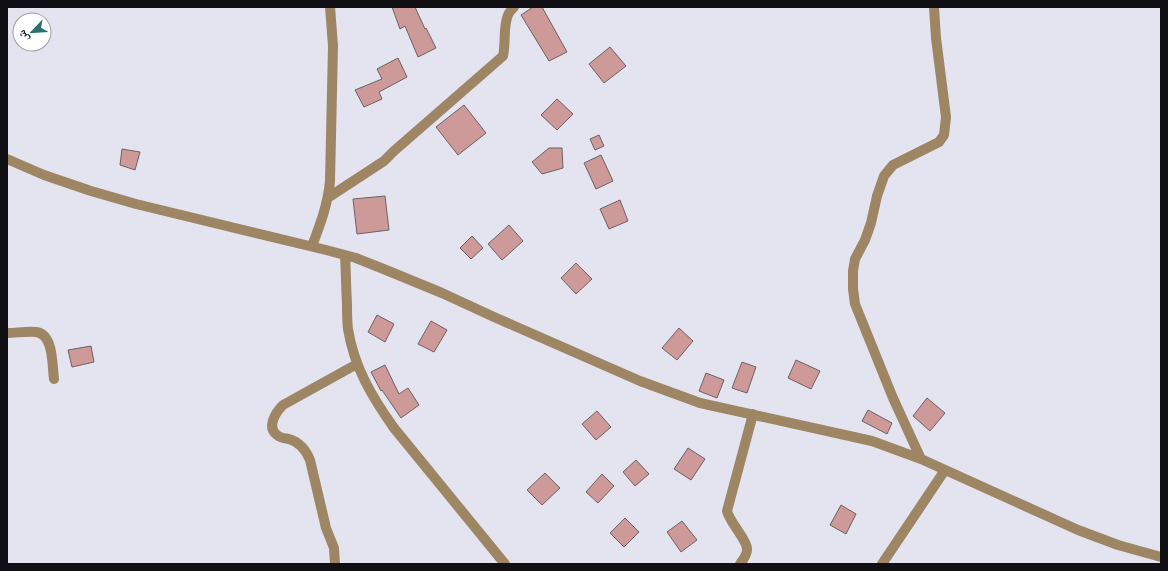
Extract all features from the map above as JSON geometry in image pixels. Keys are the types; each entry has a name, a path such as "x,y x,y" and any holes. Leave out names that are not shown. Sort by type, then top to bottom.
{"street":[{"path":"312,246 328,197 330,181 334,46 330,7"},
{"path":"328,197 384,161 394,150 503,56 508,15 514,7"},
{"path":"921,459 893,398 855,304 853,271 855,259 865,240 871,223 876,196 884,176 893,164 939,142 944,135 946,117 936,38 934,7"},
{"path":"7,160 91,191 121,200 345,255 442,293 640,380 700,402 872,441 921,459 1078,530 1118,545 1161,557"},
{"path":"345,255 348,327 357,364 366,384 394,428 505,564"},
{"path":"7,333 38,332 43,334 50,344 54,379"},
{"path":"336,564 334,548 326,528 307,452 296,442 275,434 272,427 272,421 283,405 357,364"},
{"path":"740,564 748,551 747,545 728,518 727,511 752,414"},
{"path":"882,564 945,470"}],"building":[{"path":"392,7 415,7 436,48 418,57 405,26 400,29"},
{"path":"533,7 542,7 567,52 549,61 521,15"},
{"path":"610,47 626,66 604,83 589,64"},
{"path":"398,58 407,77 379,92 382,99 364,107 355,90 382,79 377,69"},
{"path":"557,99 573,114 557,130 541,115"},
{"path":"464,105 486,133 458,155 436,127"},
{"path":"599,135 604,146 595,150 590,139"},
{"path":"549,148 562,148 563,168 542,174 532,162"},
{"path":"122,149 140,152 135,170 120,165"},
{"path":"601,155 613,181 596,189 584,163"},
{"path":"385,196 389,230 357,234 353,199"},
{"path":"620,200 628,221 609,229 600,209"},
{"path":"509,225 523,241 502,260 488,244"},
{"path":"472,236 483,248 471,259 460,248"},
{"path":"576,263 592,279 576,294 561,278"},
{"path":"377,315 394,324 385,342 368,332"},
{"path":"431,321 447,330 434,352 418,344"},
{"path":"679,328 693,341 677,360 662,348"},
{"path":"91,346 94,362 72,367 68,350"},
{"path":"796,360 820,371 811,389 788,378"},
{"path":"742,362 756,367 747,393 732,388"},
{"path":"385,365 399,394 408,388 419,405 401,418 382,390 381,391 371,372"},
{"path":"706,373 724,380 717,398 699,391"},
{"path":"927,398 945,413 930,431 913,416"},
{"path":"868,410 892,423 887,434 862,421"},
{"path":"597,411 611,427 596,440 582,424"},
{"path":"688,448 705,459 691,480 674,469"},
{"path":"636,460 649,474 635,486 623,472"},
{"path":"545,473 560,488 542,505 527,490"},
{"path":"602,474 614,486 598,503 586,492"},
{"path":"841,505 856,514 846,534 830,525"},
{"path":"625,518 639,532 624,547 610,533"},
{"path":"682,521 697,540 681,552 667,532"}]}
